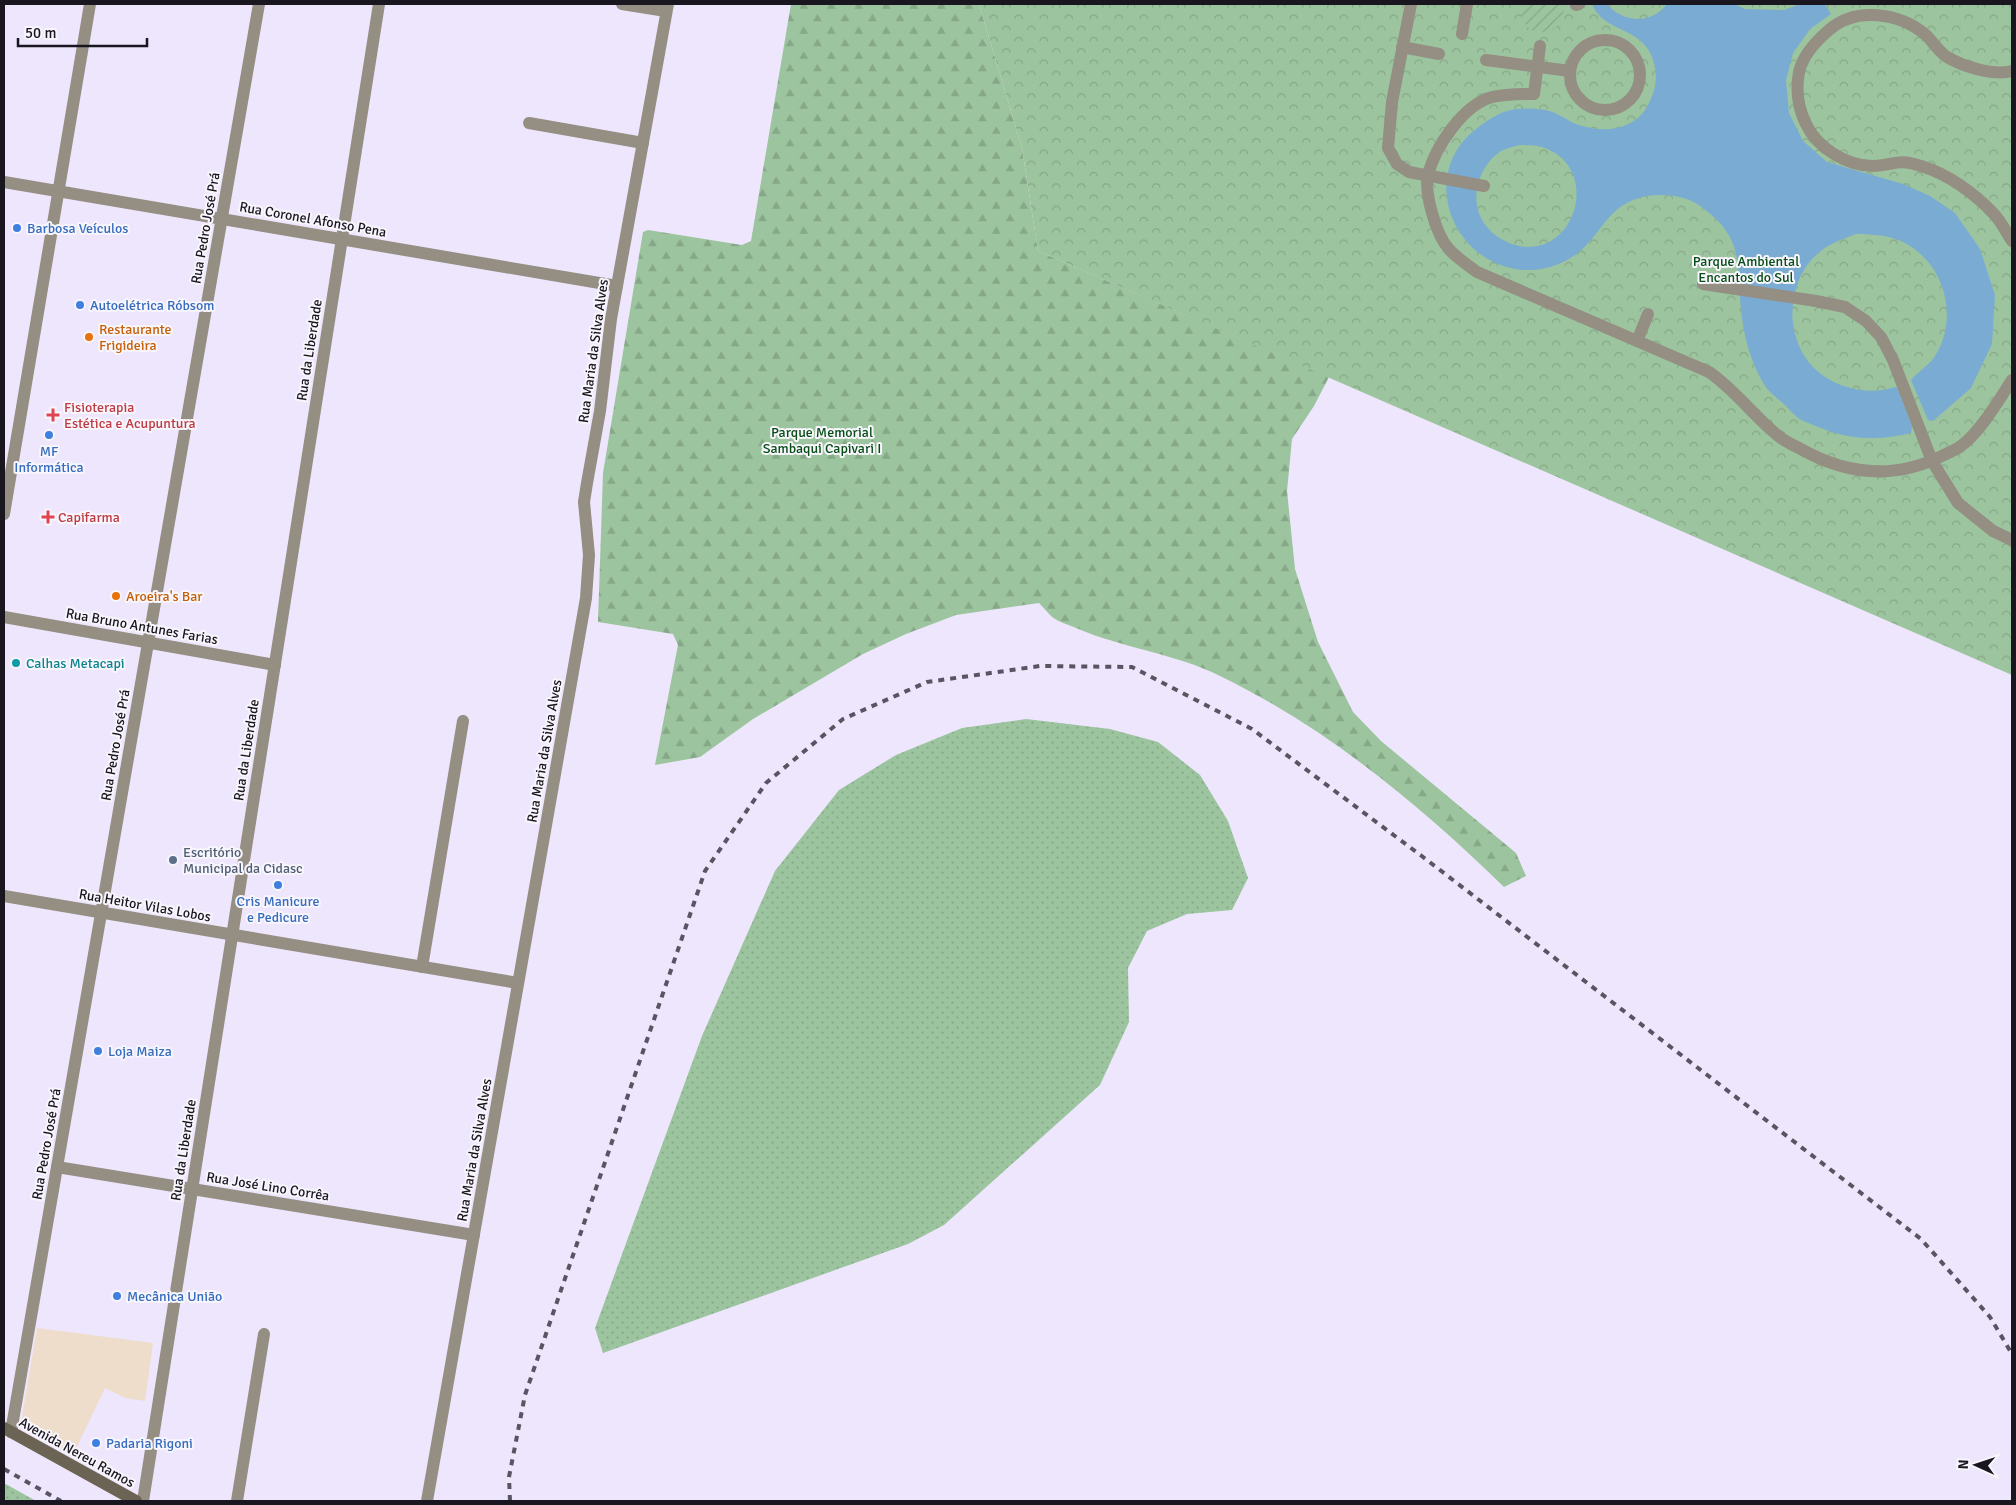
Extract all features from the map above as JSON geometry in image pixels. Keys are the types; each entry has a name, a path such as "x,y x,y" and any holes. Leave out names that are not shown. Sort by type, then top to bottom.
{"main road":[{"name":"Avenida Nereu Ramos","path":"7,1430 136,1501"}],"street":[{"path":"4,514 90,4"},
{"name":"Rua Pedro José Prá","path":"7,1430 57,1166 259,4"},
{"name":"Rua da Liberdade","path":"143,1501 379,4"},
{"path":"622,4 667,8"},
{"path":"1412,4 1402,47 1388,128 1388,148 1397,164 1409,172 1484,186"},
{"path":"1462,34 1467,4"},
{"name":"Rua Maria da Silva Alves","path":"427,1501 586,598 589,555 584,502 617,286 667,8"},
{"path":"2012,70 2003,73 1969,65 1947,56 1924,34 1898,18 1867,14 1837,23 1813,43 1800,71 1798,98 1806,125 1822,146 1846,161 1873,166 1900,161 1921,166 1948,177 1994,214 2012,241"},
{"path":"1610,40 1623,44 1634,54 1640,66 1640,80 1636,93 1627,104 1614,110 1600,110 1588,106 1577,97 1571,84 1570,71 1575,57 1584,47 1596,41 1610,40"},
{"path":"1540,46 1534,94 1491,97 1470,109 1449,132 1436,155 1428,176 1431,207 1437,226 1448,248 1477,272 1709,372 1729,386 1776,435 1809,454 1838,465 1870,471 1902,471 1932,461 1961,446 1994,409 2012,380"},
{"path":"1402,47 1439,54"},
{"path":"1486,60 1570,71"},
{"path":"529,123 643,143"},
{"name":"Rua Coronel Afonso Pena","path":"4,182 617,286"},
{"path":"1703,284 1845,307 1866,321 1881,337 1893,360 1932,461 1958,503 1993,532 2012,540"},
{"path":"1637,341 1648,314"},
{"name":"Rua Bruno Antunes Farias","path":"4,617 274,664"},
{"path":"422,967 463,721"},
{"name":"Rua Heitor Vilas Lobos","path":"4,896 518,983"},
{"name":"Rua José Lino Corrêa","path":"57,1166 474,1235"},
{"path":"237,1501 264,1334"}],"shaded area":[{"path":"37,1328 153,1343 145,1401 125,1398 105,1388 73,1455 28,1431 23,1426 22,1417"}],"green space":[{"name":"Parque Memorial Sambaqui Capivari I","path":"791,4 979,4 1022,148 1038,251 1329,377 1314,406 1292,439 1287,491 1295,569 1318,642 1353,712 1381,741 1516,853 1526,876 1504,887 1439,827 1371,770 1298,719 1259,697 1203,668 1168,656 1112,641 1064,623 1052,617 1039,603 956,615 906,634 863,654 753,719 700,757 655,765 678,645 673,634 598,622 603,473 643,232 648,230 742,245 751,241"},
{"name":"Parque Ambiental Encantos do Sul","path":"979,4 2012,4 2012,675 1038,251 1022,148"},
{"path":"1521,4 1563,4 1562,17 1556,27 1551,30 1538,32 1531,30 1521,19"},
{"path":"1026,719 1110,729 1158,742 1200,775 1228,821 1248,878 1232,910 1187,914 1147,931 1128,968 1129,1022 1100,1085 944,1225 908,1244 603,1353 595,1328 702,1036 775,871 839,790 896,755 962,728"},
{"path":"4,1483 36,1501 4,1501"}],"water":[{"path":"1592,4 1607,4 1621,15 1637,19 1653,16 1667,4 1734,4 1745,9 1784,10 1800,4 1825,4 1831,14 1810,29 1793,53 1786,80 1789,113 1803,141 1827,162 1903,184 1930,196 1955,213 1980,249 1995,295 1992,344 1971,388 1933,421 1928,420 1911,380 1933,359 1943,340 1947,319 1945,299 1939,280 1929,263 1914,249 1896,239 1856,234 1838,241 1815,256 1806,267 1799,280 1794,298 1792,314 1794,331 1800,348 1814,368 1834,382 1846,387 1870,391 1897,387 1912,426 1911,433 1899,436 1865,438 1832,432 1803,421 1767,389 1752,359 1746,339 1742,319 1738,267 1733,244 1727,232 1718,221 1690,200 1673,196 1654,195 1629,202 1613,213 1589,242 1575,255 1555,265 1535,270 1514,269 1495,263 1478,252 1464,238 1453,219 1447,198 1448,174 1456,151 1471,133 1483,124 1510,110 1538,109 1557,114 1575,124 1588,128 1607,129 1616,128 1634,121 1647,107 1654,90 1656,73 1648,49 1641,41 1605,20 1597,13","holes":["1519,145 1542,147 1561,158 1573,174 1577,192 1574,211 1565,228 1552,241 1534,247 1512,244 1492,232 1481,218 1476,198 1480,178 1490,160 1498,153"]}],"railway":[{"path":"510,1501 509,1477 525,1395 705,871 766,783 843,719 927,682 1040,666 1132,667 1252,729 1423,857 1921,1239 1990,1317 2012,1354"},
{"path":"4,1469 61,1501"}],"place":[{"name":"Barbosa Veículos","path":"17,228"},
{"name":"Autoelétrica Róbsom","path":"80,305"},
{"name":"Restaurante Frigideira","path":"89,337"},
{"name":"Fisioterapia Estética e Acupuntura","path":"53,415"},
{"name":"MF Informática","path":"49,435"},
{"name":"Capifarma","path":"48,517"},
{"name":"Aroeira's Bar","path":"116,596"},
{"name":"Calhas Metacapi","path":"16,663"},
{"name":"Escritório Municipal da Cidasc","path":"173,860"},
{"name":"Cris Manicure e Pedicure","path":"278,885"},
{"name":"Loja Maiza","path":"98,1051"},
{"name":"Mecânica União","path":"117,1296"},
{"name":"Padaria Rigoni","path":"96,1443"}]}
